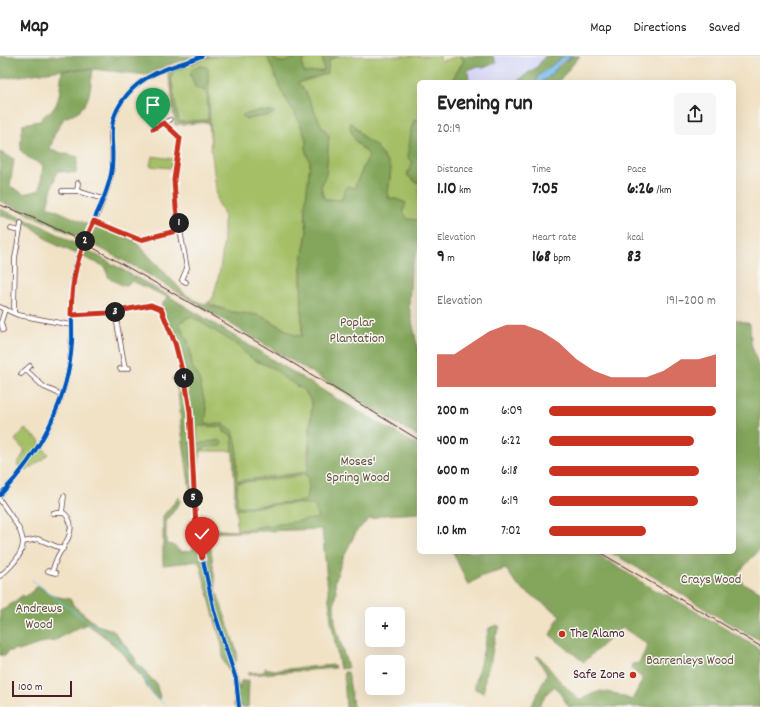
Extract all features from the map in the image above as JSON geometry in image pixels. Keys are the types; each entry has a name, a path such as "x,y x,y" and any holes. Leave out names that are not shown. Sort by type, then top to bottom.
{"street":[{"path":"0,495 18,474 44,436 56,414 62,395 70,359 73,276 82,247 103,199 112,169 111,130 114,115 126,96 147,77 167,68 202,56"},
{"path":"153,129 170,120"},
{"path":"164,123 180,138 174,180 176,208 187,268 184,281 176,280"},
{"path":"77,191 78,183"},
{"path":"62,191 77,191 103,199"},
{"path":"94,221 140,240 180,230"},
{"path":"14,313 15,258 21,224"},
{"path":"11,229 20,230"},
{"path":"71,315 115,312 156,306 161,309 175,343 184,376 190,411 196,528 214,611 239,690 239,707"},
{"path":"0,307 14,313 71,328"},
{"path":"3,330 1,322 5,309"},
{"path":"115,312 125,369"},
{"path":"21,374 30,366"},
{"path":"26,370 44,388 62,395"},
{"path":"62,512 64,496"},
{"path":"0,500 16,524 24,542 23,550 19,557 0,576"},
{"path":"52,572 63,549 72,524 67,516 62,512 53,513"},
{"path":"24,542 38,539 63,549"}],"shaded area":[{"path":"487,56 545,56 538,66 519,80 469,80 468,70 479,66"}],"green space":[{"path":"0,56 196,56 165,66 147,75 93,69 88,99 80,110 64,118 54,135 50,150 78,157 76,173 57,171 47,206 89,225 83,239 0,201 0,152 14,159 10,186 24,194 40,190 43,165 28,157 21,150 23,124 40,121 54,108 59,95 62,71 92,69 61,70 0,79"},
{"path":"206,56 223,56 206,58 173,71 171,80 179,122 208,120 207,96 204,90 195,87 190,74 194,67 202,66 208,68 211,147 209,122 175,125 171,87 167,70"},
{"path":"223,56 267,56 282,92 298,119 306,139 306,152 310,162 305,221 307,231 301,267 302,336 295,335 269,320 243,313 232,312 207,303 212,300 218,280 222,256 224,221 223,212 218,205 211,147 207,75 206,67 198,66 198,89 204,90 208,96 209,120 179,122 171,74 173,71 206,58"},
{"name":"Poplar Plantation","path":"267,56 274,56 275,60 278,62 286,62 301,56 322,56 340,56 329,60 328,71 326,74 298,83 305,91 321,125 329,137 326,174 321,187 324,199 341,200 347,186 354,188 369,155 353,136 350,122 366,140 375,145 391,168 388,193 389,199 396,199 406,203 403,212 408,219 417,219 417,252 411,269 409,306 417,345 417,436 139,269 87,241 95,228 98,226 135,241 185,294 198,302 232,312 259,315 295,335 302,336 301,267 307,232 305,207 310,162 306,152 306,139 298,119 282,92","holes":["322,56 324,71 304,73 302,65 304,59"]},
{"path":"274,56 440,56 441,61 459,56 464,60 452,80 417,80 417,119 414,120 413,162 407,175 417,183 417,219 408,220 403,212 404,208 390,199 388,193 391,168 375,145 366,140 355,126 354,135 356,142 369,155 354,188 347,186 341,200 324,199 321,187 326,174 329,134 321,125 305,91 295,79 285,79 281,72 287,62 276,61"},
{"path":"459,56 493,56 496,63 483,68 478,66 468,70 469,80 452,80 464,60"},
{"path":"545,56 564,56 538,76 537,80 519,80 538,66"},
{"path":"573,56 580,56 560,80 545,80 550,76"},
{"path":"260,111 275,112 272,115 246,119 242,116 244,114"},
{"path":"417,119 417,183 407,175 413,162 408,158 411,130 414,120"},
{"path":"152,156 173,159 171,168 150,166"},
{"path":"0,209 42,226 80,246 77,254 50,242 30,225 0,215"},
{"name":"Moses' Spring Wood","path":"84,248 167,295 332,396 417,445 417,513 384,515 369,519 356,532 343,558 335,581 335,623 348,668 340,669 331,620 322,529 209,533 216,590 237,652 236,662 229,655 239,690 241,681 249,680 248,707 234,707 235,687 229,670 223,660 222,645 199,561 163,565 163,516 179,497 180,502 166,522 166,544 173,545 181,552 193,550 194,539 197,535 196,528 235,531 318,518 315,506 306,504 287,504 236,510 234,501 235,490 232,436 224,432 223,427 199,426 197,428 198,444 219,440 222,442 221,446 207,447 201,450 198,468 192,468 190,441 192,489 190,490 182,434 178,391 172,378 182,374 186,386 184,365 178,345 161,307 167,297 132,281 124,286 109,278 104,266 81,256","holes":["191,316 239,346 254,360 275,369 283,377 305,391 312,403 308,472 237,481 237,446 233,430 226,427 224,424 211,424 205,422 207,411 198,375 192,367 190,346 179,323","307,475 309,489 305,501 237,506 237,483"]},
{"path":"167,297 245,345 254,360 275,369 283,377 305,391 312,403 308,454 309,489 307,500 315,506 320,522 262,526 237,531 234,451 191,451 186,386 177,341 161,307"},
{"name":"Crays Wood","path":"736,320 750,324 751,343 760,371 760,549 738,573 743,584 760,591 760,640 713,614 666,584 614,554 736,554"},
{"path":"25,429 40,441 39,443 48,454 27,470 17,465 25,451 15,440"},
{"name":"Barrenleys Wood","path":"454,554 597,554 654,590 669,596 760,649 760,707 569,707 555,686 547,693 538,707 531,707 547,674 536,656 540,657 558,679 579,700 600,691 617,694 632,700 643,679 631,668 632,664 639,663 648,645 622,627 584,662 550,635 560,615 518,586 506,569 482,576 468,585"},
{"name":"Andrews Wood","path":"38,586 53,596 70,599 74,606 97,625 113,630 134,657 137,664 145,670 149,677 156,683 160,697 158,700 121,652 87,624 55,641 45,642 19,651 15,649 8,651 6,655 0,655 0,611 23,595 25,597"},
{"path":"497,625 500,627 495,637 491,660 485,678 484,693 475,689 475,685 489,628"},
{"path":"334,665 335,668 248,675 248,673 265,672 265,668 275,670"},
{"path":"344,672 348,672 353,707 346,707"}],"water":[{"path":"564,56 573,56 562,62 550,76 544,80 537,80 538,76"}],"waterway":[{"path":"32,580 89,623 105,632 120,644 143,674 151,692 167,707"}],"railway":[{"path":"0,205 41,221 101,252 257,342 417,439"},
{"path":"602,554 760,646"}],"cycle path":[{"path":"0,495 28,462 40,444 58,405 65,384 70,363 72,342 71,297 74,270 82,245 108,186 112,163 112,125 114,116 126,96 142,81 151,75 202,56"},
{"path":"71,315 107,313 151,305 161,309 175,343 186,386 190,411 196,528 214,611 236,679 239,707"}],"place":[{"name":"The Alamo","path":"562,634"},
{"name":"Safe Zone","path":"633,675"}],"route":[{"path":"153,129 164,123 180,138 174,169 176,208 180,230 140,240 94,221 82,247 74,270 71,315 92,315 151,305 161,309 175,343 186,386 190,411 196,528 202,558"}]}
